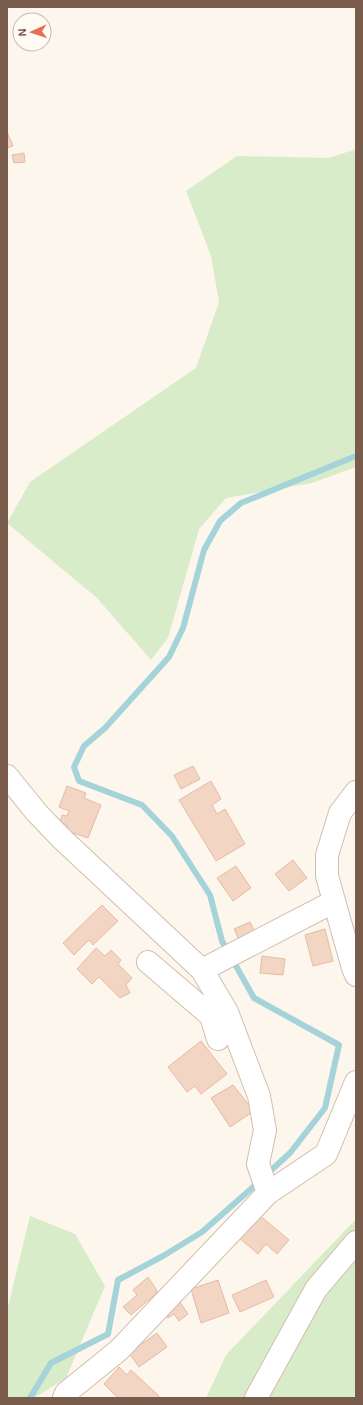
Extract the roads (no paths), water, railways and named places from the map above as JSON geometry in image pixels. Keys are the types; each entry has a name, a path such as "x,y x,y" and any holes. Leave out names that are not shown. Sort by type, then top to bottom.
{"street":[{"path":"7,776 37,813 61,838 209,967 216,1009 218,1039"},
{"path":"356,792 340,813 327,855 327,876 356,975"},
{"path":"209,967 334,902"},
{"path":"148,962 216,1009 227,1012 259,1096 265,1130 258,1164 267,1189"},
{"path":"64,1398 66,1394 119,1350 267,1189 326,1154 356,1082"},
{"path":"256,1398 316,1289 356,1242"}],"waterway":[{"path":"267,1174 290,1153 325,1108 339,1045 254,998 222,941 210,895 172,836 142,805 79,781 74,767 84,746 105,728 169,657 183,628 204,550 220,521 241,503 356,456"},
{"path":"30,1398 51,1363 108,1334 118,1280 163,1256 202,1232 260,1181"}]}
